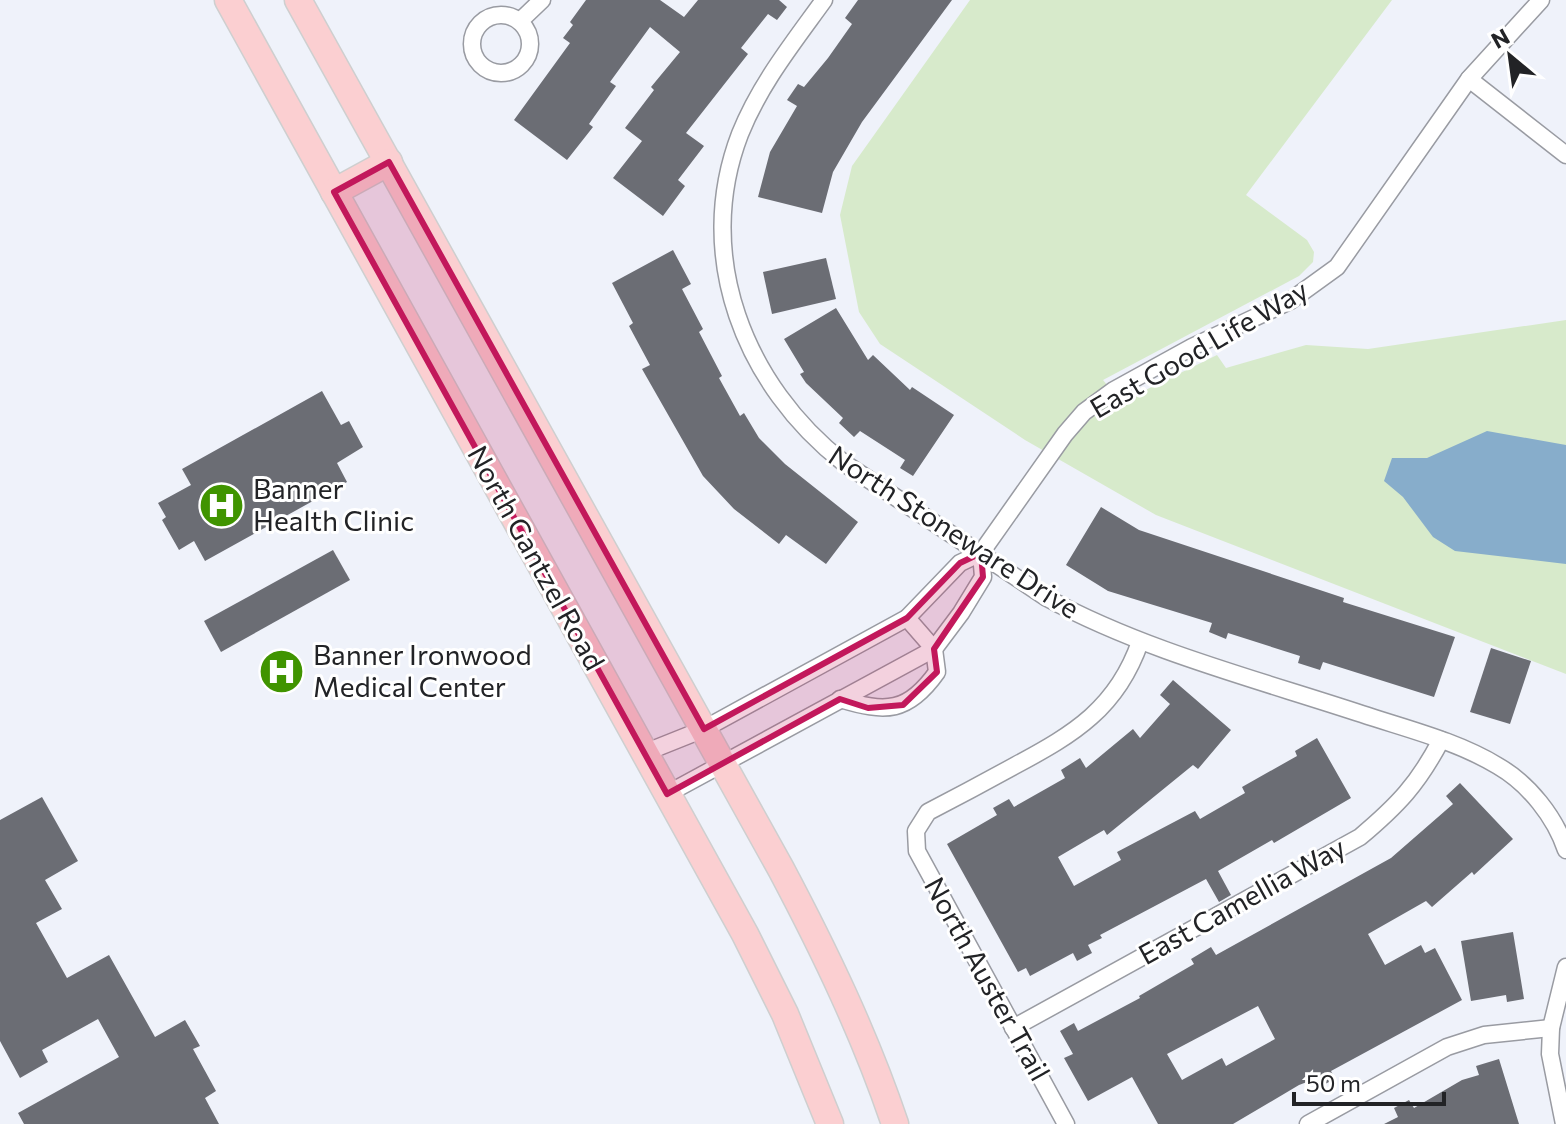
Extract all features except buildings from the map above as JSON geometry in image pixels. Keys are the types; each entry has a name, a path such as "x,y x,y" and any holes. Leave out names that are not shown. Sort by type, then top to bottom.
{"main road":[{"name":"North Gantzel Road","path":"228,0 745,934 778,1001 830,1124"},
{"path":"298,0 788,881 873,1060 895,1124"},
{"path":"334,192 389,162"}],"street":[{"path":"520,21 542,0"},
{"name":"North Stoneware Drive","path":"824,0 767,79 740,134 729,169 723,204 723,237 734,303 745,339 770,387 820,444 844,463 1047,598 1140,642 1441,740 1500,766 1553,820 1566,850"},
{"name":"East Good Life Way","path":"644,753 704,729 907,618 960,563 981,553 1084,412 1114,390 1192,347 1290,301 1337,267 1469,79 1541,0"},
{"path":"1469,79 1566,155"},
{"name":"East Good Life Way","path":"667,794 934,649 983,577 981,553"},
{"path":"840,699 868,708 890,709 903,705 924,691 937,672 934,649 907,618"},
{"name":"North Auster Trail","path":"1066,1124 917,851 916,831 928,812 1062,741 1088,722 1131,669 1140,642"},
{"name":"East Camellia Way","path":"1013,1028 1360,837 1391,811 1423,774 1441,740"},
{"path":"1564,1124 1550,1054 1551,1028 1566,967"},
{"path":"1308,1124 1447,1047 1466,1040 1551,1028"}],"highlighted area":[{"path":"389,162 704,729 907,618 960,563 981,553 983,577 934,649 937,672 903,705 868,708 840,699 667,794 334,192"}],"green space":[{"path":"970,0 1392,0 1246,195 1307,240 1314,252 1313,262 1299,276 1103,380 1121,402 1217,355 1226,368 1306,345 1368,349 1566,320 1566,674 1156,515 1025,440 880,344 859,312 840,215 852,166"}],"water":[{"path":"1487,431 1566,445 1566,564 1455,551 1433,537 1403,497 1384,481 1392,458 1427,458"}],"place":[{"name":"Banner Health Clinic","path":"222,505"},
{"name":"Banner Ironwood Medical Center","path":"282,671"}]}
